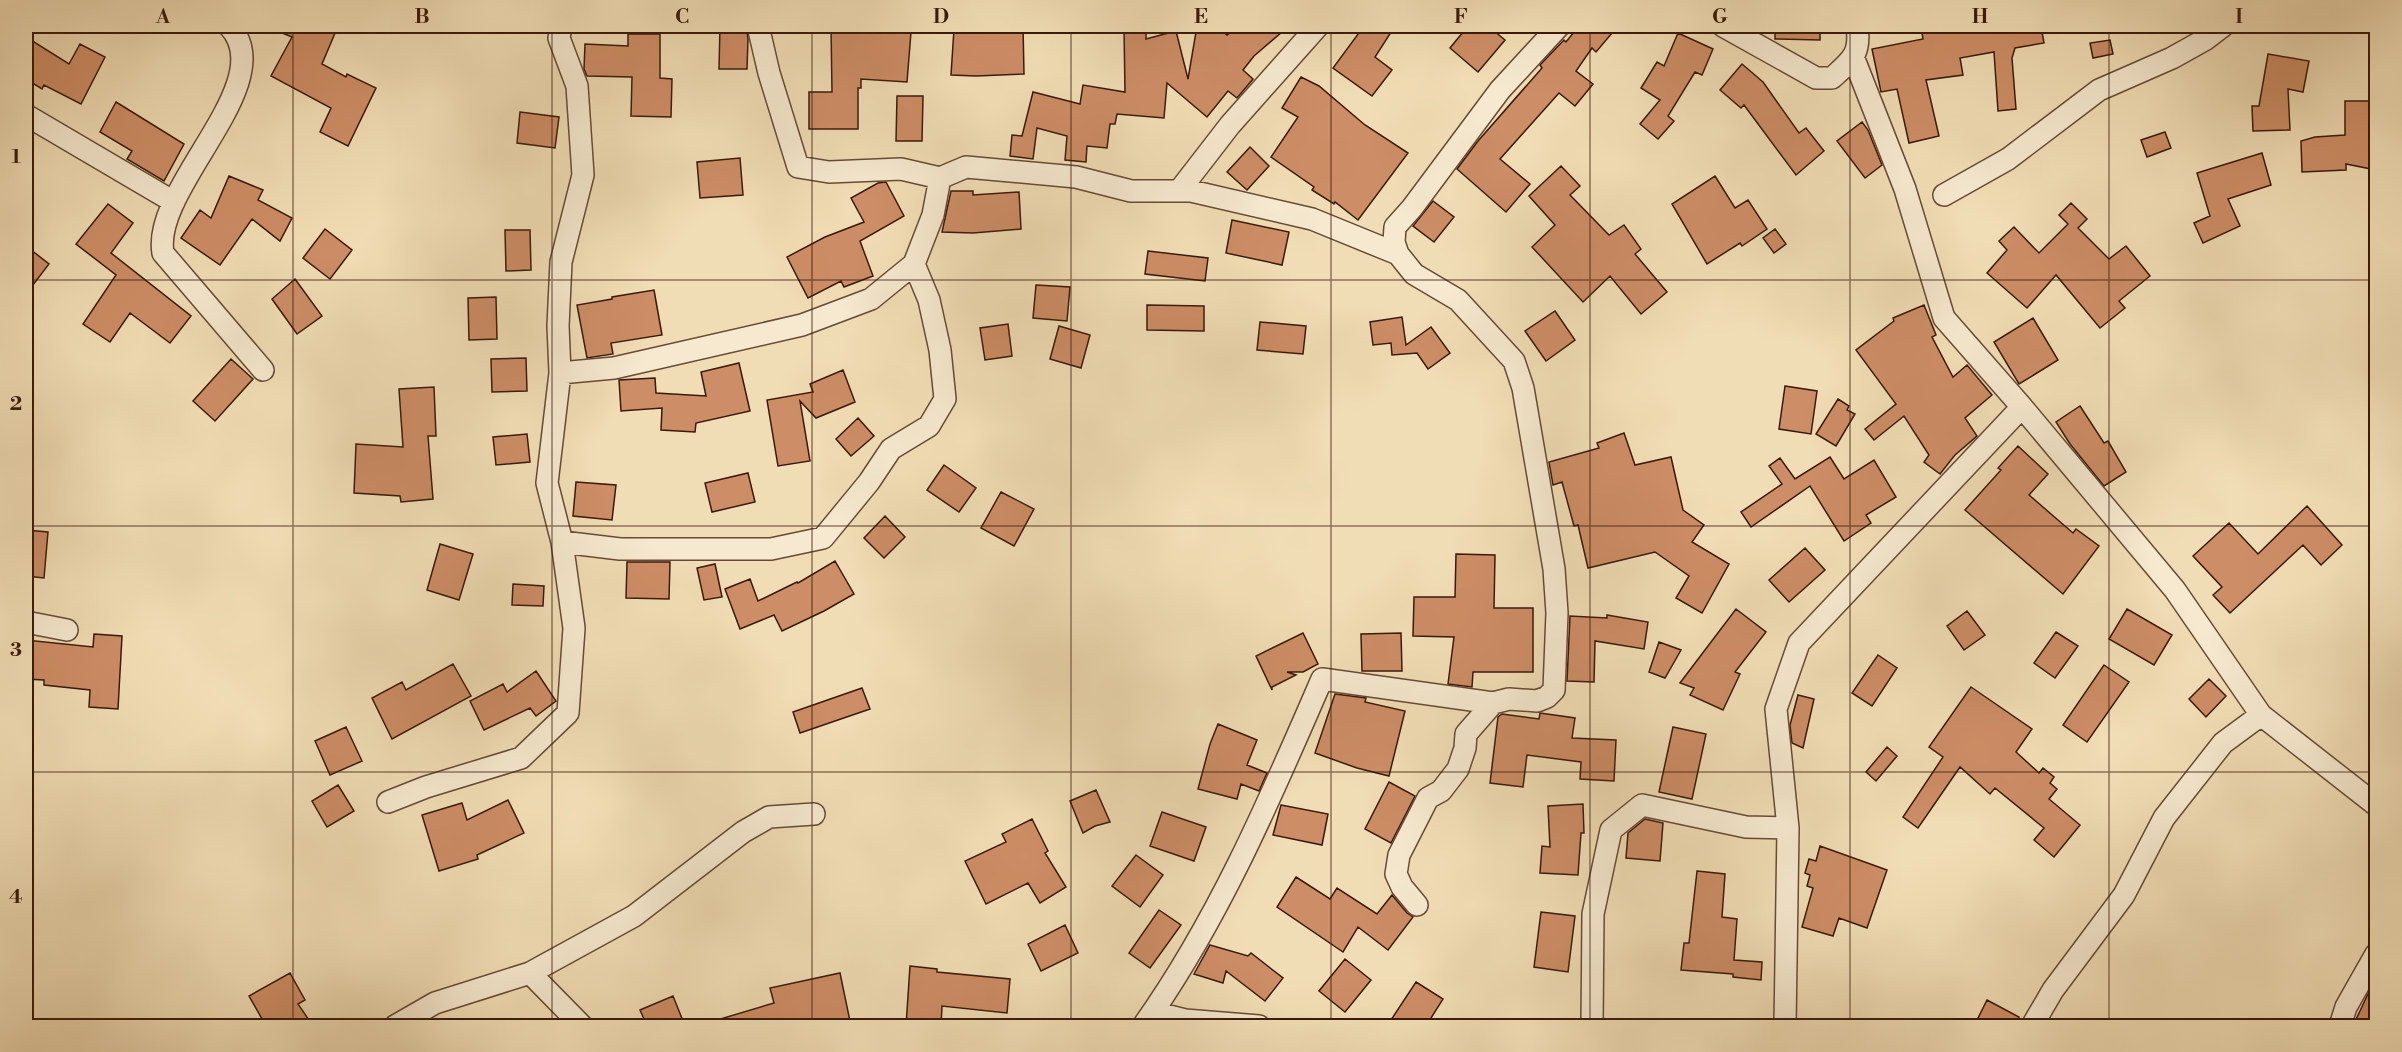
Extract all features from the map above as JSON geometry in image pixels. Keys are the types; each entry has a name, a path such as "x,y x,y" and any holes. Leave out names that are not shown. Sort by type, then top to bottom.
{"street":[{"path":"229,26 237,34 243,46 243,67 217,128 165,221 161,242 163,253 263,370"},
{"path":"388,802 426,787 521,758 568,713 574,628 562,542 547,483 560,373 558,326 561,262 583,174 577,86 559,38 561,26"},
{"path":"758,26 769,73 798,167 829,172 901,169 940,178 966,167 1076,177 1131,191 1191,191 1312,219 1398,254"},
{"path":"1179,190 1230,126 1317,26"},
{"path":"1148,1019 1167,993 1237,870 1322,679 1493,702 1509,699 1537,701 1554,690 1557,613 1554,569 1523,388 1514,361 1458,300 1414,274 1398,254 1394,242 1395,227 1412,208 1500,90 1559,26"},
{"path":"1723,26 1816,78 1832,78 1854,59 1859,40 1857,26"},
{"path":"1944,195 2008,159 2099,90 2172,58 2206,39 2223,26"},
{"path":"1854,59 1905,189 1944,318 2022,407 2175,590 2261,715 2376,805"},
{"path":"26,115 174,202"},
{"path":"560,373 614,368 802,325 871,299 914,264 933,215 940,178"},
{"path":"562,542 620,549 771,549 823,538 869,482 891,449 929,426 945,399 940,350 929,300 914,264"},
{"path":"1785,1026 1788,828 1776,710 1799,643 2022,407"},
{"path":"26,622 67,630"},
{"path":"1417,905 1401,887 1396,874 1399,855 1428,798 1441,791 1458,769 1465,748 1466,734 1493,702"},
{"path":"2032,1026 2053,990 2124,895 2164,818 2223,743 2261,715"},
{"path":"1592,1026 1593,914 1611,830 1642,805 1746,827 1788,828"},
{"path":"395,1026 435,1003 530,973 634,916 743,832 760,822 770,817 814,814"},
{"path":"2340,1026 2346,1007 2376,954"},
{"path":"530,973 582,1026"},
{"path":"1148,1019 1259,1026"}],"building":[{"path":"265,26 338,26 322,64 346,77 347,74 376,88 348,146 320,132 331,108 271,76 292,37"},
{"path":"720,26 746,26 747,69 719,69"},
{"path":"831,26 861,26 861,29 911,32 907,82 861,79 861,88 858,88 858,129 809,129 809,92 832,92"},
{"path":"997,26 1023,26 1024,74 951,75 954,29 997,32"},
{"path":"1197,26 1219,28 1227,35 1239,26 1289,26 1254,56 1243,70 1253,79 1237,98 1228,91 1207,117 1167,83 1164,118 1117,114 1115,124 1110,124 1107,148 1087,146 1086,162 1065,160 1067,136 1037,128 1033,159 1010,156 1012,135 1022,136 1033,92 1080,104 1083,85 1125,92 1124,28 1146,27 1146,39 1176,31 1188,79"},
{"path":"1364,26 1395,26 1375,57 1392,70 1372,96 1333,68"},
{"path":"1468,26 1488,26 1505,40 1478,72 1450,48"},
{"path":"1579,26 1618,26 1596,52 1592,48 1576,71 1593,84 1575,106 1559,93 1500,159 1530,184 1506,212 1457,169 1478,141 1542,68 1540,65 1564,40 1566,42"},
{"path":"1775,26 1820,26 1820,40 1775,39"},
{"path":"1960,26 2041,26 2044,43 2015,48 2012,58 2016,109 1998,111 1994,52 1960,58 1963,75 1926,80 1939,136 1909,143 1897,89 1881,92 1872,49 1923,39 1922,33 1960,28"},
{"path":"1678,33 1713,49 1702,75 1695,72 1668,116 1674,121 1658,139 1640,124 1660,100 1641,88 1657,62 1664,66"},
{"path":"628,34 660,34 660,78 672,79 671,117 631,116 632,77 587,76 584,69 585,44 628,46"},
{"path":"26,37 69,64 80,44 105,57 81,104 44,85 42,89 26,79"},
{"path":"2110,40 2113,54 2093,58 2090,43"},
{"path":"2268,54 2309,61 2303,92 2288,89 2290,130 2253,131 2252,106 2259,106"},
{"path":"1742,64 1763,82 1799,133 1806,128 1824,151 1796,175 1744,105 1741,108 1720,90"},
{"path":"1301,77 1319,86 1365,125 1408,153 1358,220 1335,202 1334,204 1312,190 1314,187 1271,157 1298,117 1282,108"},
{"path":"897,96 923,96 922,141 896,141"},
{"path":"2345,101 2376,101 2376,170 2346,164 2346,170 2302,172 2301,141 2315,137 2345,135"},
{"path":"116,102 184,144 164,181 127,159 132,151 100,132"},
{"path":"520,112 559,117 555,148 517,143"},
{"path":"1862,122 1868,130 1882,165 1865,178 1837,141"},
{"path":"2165,132 2171,148 2147,157 2141,140"},
{"path":"1250,147 1269,166 1247,190 1227,172"},
{"path":"2262,153 2271,185 2228,199 2240,226 2203,243 2194,223 2210,216 2197,173"},
{"path":"740,158 743,195 700,198 697,162"},
{"path":"1561,166 1580,186 1570,195 1609,235 1624,225 1641,249 1635,254 1667,292 1641,314 1610,276 1583,302 1532,247 1555,225 1529,196"},
{"path":"229,176 263,190 258,200 292,218 280,241 252,219 220,265 181,238 200,210 211,218"},
{"path":"1715,176 1735,208 1748,200 1767,229 1742,246 1740,243 1707,264 1672,204"},
{"path":"886,182 904,216 860,241 873,276 844,287 841,281 808,298 787,257 825,237 864,222 851,198 878,183"},
{"path":"951,191 973,191 973,195 1019,192 1021,229 973,233 942,232"},
{"path":"1433,201 1454,217 1434,242 1413,226"},
{"path":"2071,203 2087,219 2078,228 2109,259 2126,246 2150,276 2119,301 2125,308 2100,328 2056,275 2027,308 1987,273 2007,250 1999,241 2014,227 2039,253 2068,224 2059,215"},
{"path":"108,204 133,223 111,253 191,316 170,343 130,313 110,342 83,324 116,275 76,244"},
{"path":"1232,220 1289,232 1282,265 1226,253"},
{"path":"325,229 352,250 330,279 303,258"},
{"path":"1775,229 1786,244 1774,253 1763,238"},
{"path":"505,230 530,230 531,270 506,271"},
{"path":"26,246 49,264 26,294"},
{"path":"1148,251 1208,258 1205,281 1145,274"},
{"path":"295,279 322,316 297,334 272,299"},
{"path":"1036,285 1070,287 1067,321 1033,318"},
{"path":"654,290 662,335 611,343 613,354 587,358 577,305"},
{"path":"496,297 497,339 469,340 468,298"},
{"path":"1147,305 1204,306 1204,331 1147,330"},
{"path":"1924,305 1936,335 1932,337 1953,377 1967,365 1992,395 1965,418 1977,436 1955,455 1940,474 1924,462 1929,455 1904,416 1874,440 1865,429 1896,404 1856,350 1894,321 1893,318"},
{"path":"1555,311 1575,340 1546,361 1525,331"},
{"path":"1402,317 1406,345 1431,327 1450,353 1428,369 1417,353 1392,355 1391,343 1373,345 1370,322"},
{"path":"2033,318 2058,360 2019,384 1994,342"},
{"path":"1260,322 1306,326 1303,354 1257,350"},
{"path":"1008,324 1012,356 985,360 980,328"},
{"path":"1059,326 1090,335 1081,368 1050,359"},
{"path":"526,358 527,391 492,392 491,359"},
{"path":"231,359 253,379 215,421 193,401"},
{"path":"739,363 750,411 696,423 695,432 661,430 662,408 621,411 619,380 655,378 656,393 706,396 701,372"},
{"path":"843,370 855,402 816,418 800,401 810,461 778,466 767,400 813,392 810,384"},
{"path":"1785,386 1817,391 1811,434 1779,429"},
{"path":"434,387 436,436 428,436 433,499 401,502 400,496 354,493 356,444 403,447 399,389"},
{"path":"1838,399 1849,406 1847,410 1855,414 1836,446 1816,434"},
{"path":"2080,406 2104,443 2108,441 2126,472 2104,486 2070,444 2056,422"},
{"path":"858,418 874,436 851,456 836,439"},
{"path":"1624,433 1635,465 1671,457 1683,510 1704,525 1692,542 1729,564 1702,613 1676,598 1689,576 1655,552 1588,568 1578,525 1574,526 1562,482 1553,485 1549,462 1599,448 1597,443"},
{"path":"527,434 530,462 496,465 493,437"},
{"path":"2018,446 2048,474 2029,495 2073,533 2076,529 2099,546 2063,594 1965,510 2001,470 1998,468"},
{"path":"1830,457 1844,479 1874,460 1896,497 1866,515 1871,523 1844,541 1810,486 1751,527 1741,512 1782,484 1769,466 1780,458 1795,479"},
{"path":"944,465 976,488 959,512 927,490"},
{"path":"748,473 755,502 712,512 705,483"},
{"path":"576,482 616,485 612,520 573,516"},
{"path":"1001,492 1034,509 1014,546 981,528"},
{"path":"2307,506 2342,545 2321,565 2303,545 2230,613 2213,595 2222,587 2193,556 2229,523 2258,554"},
{"path":"885,516 905,537 884,558 864,538"},
{"path":"26,530 48,532 44,578 26,576"},
{"path":"440,544 473,554 459,600 427,590"},
{"path":"1805,548 1825,570 1789,602 1769,580"},
{"path":"1456,554 1495,555 1494,608 1533,608 1533,672 1473,672 1472,687 1448,684 1454,637 1413,636 1414,597 1455,597"},
{"path":"835,561 854,594 782,631 774,615 740,629 725,589 750,579 758,601 798,583"},
{"path":"627,562 670,562 669,599 626,598"},
{"path":"715,564 722,597 704,600 697,568"},
{"path":"513,584 544,586 543,606 512,605"},
{"path":"1736,609 1766,632 1735,672 1740,674 1723,710 1690,695 1694,688 1680,683"},
{"path":"2127,609 2172,635 2154,665 2109,639"},
{"path":"1967,611 1985,635 1964,650 1947,626"},
{"path":"1607,615 1648,622 1644,649 1595,641 1594,682 1567,681 1570,616 1607,618"},
{"path":"2056,632 2078,646 2055,678 2034,663"},
{"path":"1303,633 1318,664 1303,672 1287,672 1296,675 1272,687 1272,690 1256,656"},
{"path":"1401,633 1402,671 1362,671 1361,634"},
{"path":"94,634 122,636 118,709 89,707 90,690 44,685 44,680 26,679 26,640 93,647"},
{"path":"1659,642 1681,650 1665,678 1649,672"},
{"path":"1878,655 1897,668 1872,706 1852,693"},
{"path":"453,664 471,696 392,739 372,698 402,682 406,690"},
{"path":"2104,665 2129,682 2087,742 2063,725"},
{"path":"536,671 556,701 536,716 530,708 484,730 470,701 503,684 507,692"},
{"path":"2209,679 2226,696 2206,717 2189,699"},
{"path":"1971,687 2032,729 2016,752 2039,773 2043,768 2054,777 2050,783 2057,789 2049,799 2080,825 2054,857 2034,840 2044,828 1995,788 1990,794 1960,767 1918,828 1903,817 1943,757 1929,747"},
{"path":"862,688 870,709 800,733 793,712"},
{"path":"1335,694 1366,698 1365,702 1405,711 1389,776 1357,768 1315,753"},
{"path":"1798,695 1814,699 1803,748 1792,743 1790,725"},
{"path":"1540,713 1575,718 1572,738 1616,740 1614,781 1580,779 1581,762 1527,755 1523,787 1490,783 1498,717 1502,714 1539,719"},
{"path":"1218,724 1257,740 1247,765 1267,773 1259,791 1241,784 1237,799 1198,789"},
{"path":"346,727 362,761 330,775 315,741"},
{"path":"1673,727 1706,734 1692,799 1659,792"},
{"path":"1887,747 1897,756 1876,781 1866,772"},
{"path":"1389,782 1415,796 1391,843 1365,829"},
{"path":"338,785 354,811 327,827 312,801"},
{"path":"1096,790 1110,822 1095,826 1083,833 1070,801"},
{"path":"508,800 524,833 477,855 478,859 439,871 422,815 462,803 467,820"},
{"path":"1583,804 1584,833 1581,833 1578,875 1540,873 1542,846 1550,847 1548,806"},
{"path":"1281,805 1328,814 1322,845 1273,835"},
{"path":"1162,812 1206,827 1194,861 1150,846"},
{"path":"1032,819 1048,851 1045,853 1066,887 1040,903 1028,883 986,904 965,861 1006,842 1002,834"},
{"path":"1645,819 1663,823 1660,861 1626,858 1628,833"},
{"path":"1820,846 1887,870 1867,928 1839,918 1833,936 1802,927 1813,888 1807,886 1810,875 1805,873 1809,859 1816,861"},
{"path":"1136,855 1163,875 1140,907 1112,886"},
{"path":"1697,871 1725,874 1722,917 1737,919 1734,960 1762,962 1761,980 1733,977 1733,974 1681,970 1684,943 1689,943"},
{"path":"1296,877 1330,899 1337,888 1377,914 1392,895 1413,917 1388,950 1358,927 1343,952 1277,907"},
{"path":"1159,910 1181,925 1150,968 1129,953"},
{"path":"1541,912 1575,916 1568,972 1534,967"},
{"path":"1065,925 1078,953 1041,971 1028,944"},
{"path":"1210,945 1248,956 1251,953 1283,978 1265,1001 1226,971 1223,983 1194,974"},
{"path":"1345,959 1371,980 1345,1012 1319,991"},
{"path":"910,966 937,969 937,972 1010,979 1007,1013 942,1006 941,1026 906,1026"},
{"path":"290,973 305,1000 298,1004 313,1026 266,1026 249,996"},
{"path":"840,973 851,1026 817,1026 816,1020 793,1026 707,1026 707,1023 774,1003 770,988"},
{"path":"2376,979 2376,1026 2353,1026 2367,996"},
{"path":"1416,982 1443,999 1426,1026 1387,1026"},
{"path":"673,996 683,1021 670,1026 647,1026 640,1010"},
{"path":"1987,1000 2019,1017 2014,1026 1974,1026"}]}
